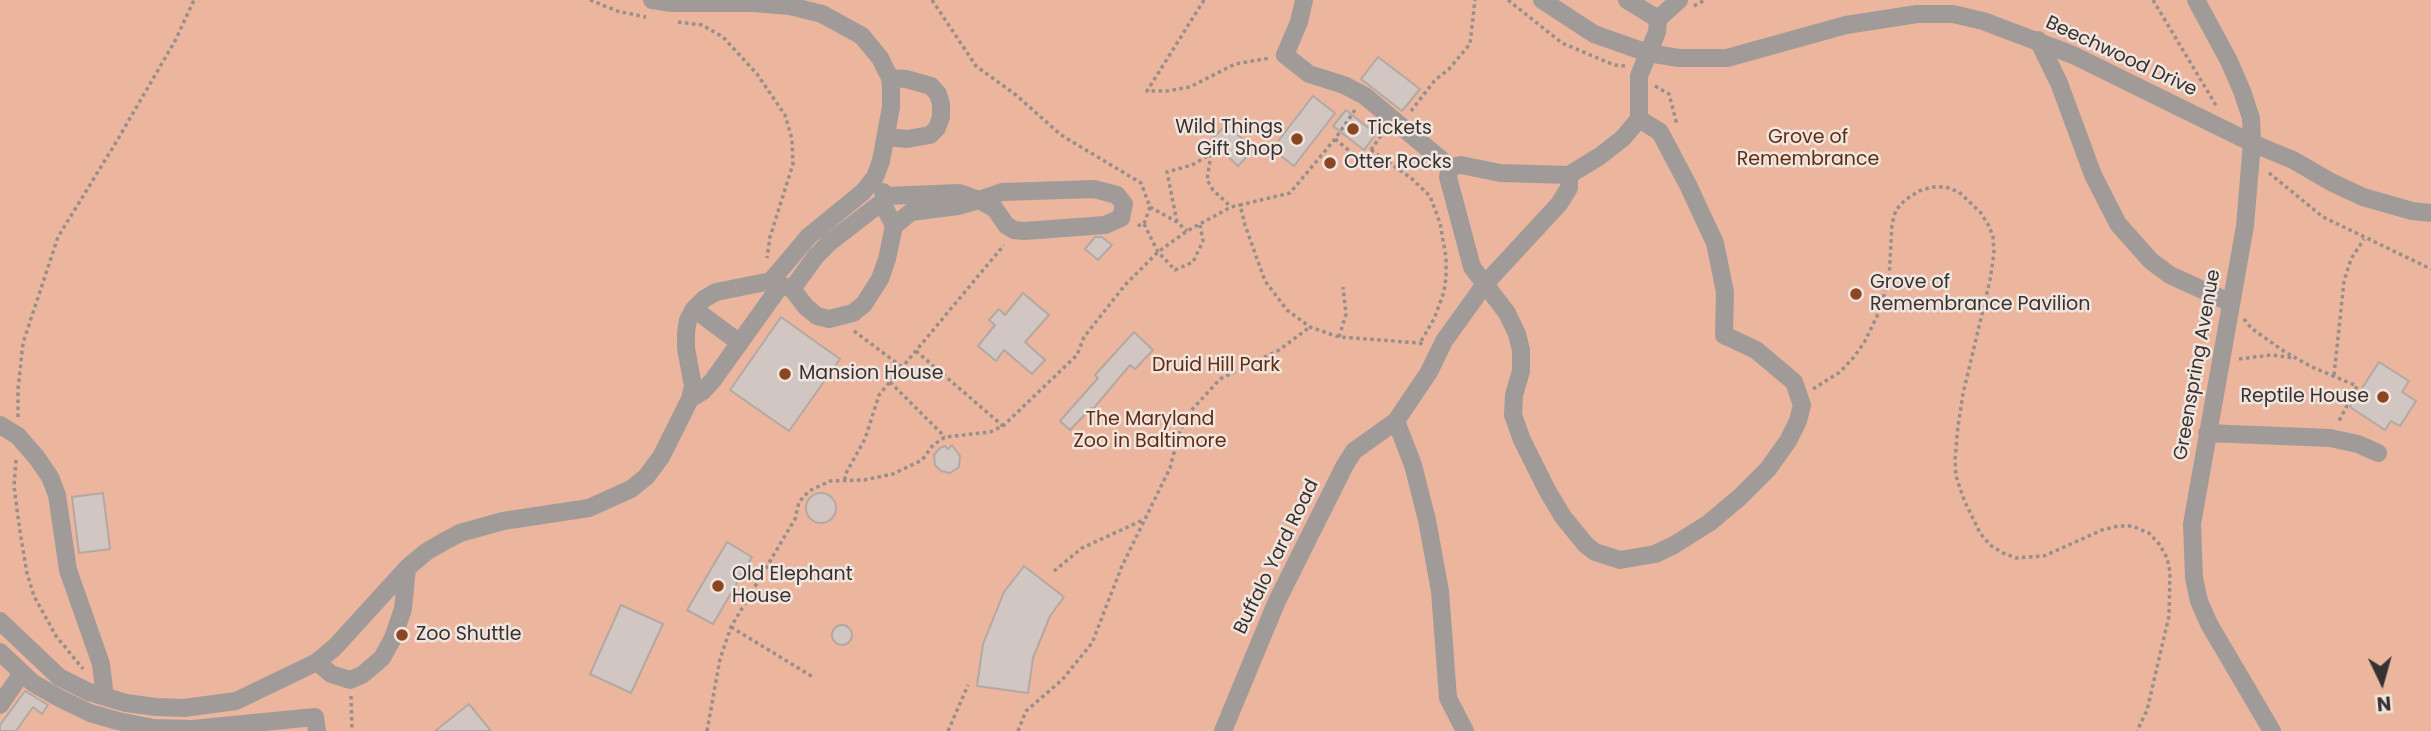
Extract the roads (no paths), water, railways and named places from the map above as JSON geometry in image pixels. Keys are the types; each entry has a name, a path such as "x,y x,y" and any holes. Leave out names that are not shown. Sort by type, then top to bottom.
{"street":[{"path":"1304,0 1299,22 1285,55 1309,74 1344,85 1365,96 1402,124 1450,167"},
{"name":"Beechwood Drive","path":"1542,0 1594,34 1648,53 1679,58 1727,58 1846,25 1917,14 1963,16 2009,29 2073,55 2252,143 2294,160 2363,197 2412,211 2431,213"},
{"path":"1627,0 1658,19"},
{"path":"1450,167 1461,165 1500,173 1569,175 1615,144 1639,119 1639,76 1657,32 1658,19 1679,0"},
{"name":"Greenspring Avenue","path":"2196,0 2242,91 2251,118 2252,143 2245,226 2192,524 2194,578 2199,601 2209,624 2272,731"},
{"path":"651,9 672,3 753,3 790,6 822,14 862,36 880,58 890,78 891,107 875,177 863,191 808,237 781,285 740,343 713,380 703,391 690,399"},
{"path":"2038,40 2059,83 2093,174 2118,224 2151,261 2170,275 2231,303"},
{"path":"886,137 918,139 930,135 937,128 941,117 938,94 931,86 919,81 890,78"},
{"path":"1450,167 1448,177 1472,267 1507,313 1521,350 1521,371 1514,395 1514,415 1522,440 1552,499 1586,545 1606,557 1637,559 1674,545 1709,523 1740,497 1768,469 1788,440 1798,421 1802,405 1794,382 1756,350 1724,335 1725,292 1715,243 1660,132 1639,119"},
{"name":"Buffalo Yard Road","path":"1223,731 1277,601 1354,451 1396,421 1430,372 1444,341 1485,284 1559,204 1569,188 1569,175"},
{"path":"781,285 817,316 829,318 853,313 864,304 880,279 894,226 875,177"},
{"path":"0,621 59,677 89,692 126,703 184,708 236,701 317,662 343,639 407,568 426,552 460,533 503,521 589,508 631,489 646,477 661,457 690,399 693,386 686,348 688,320 704,299 716,292 781,285 883,199 959,193 979,200 995,209 1006,225 1017,230 1105,225 1121,218 1124,204 1117,195 1110,192 1077,188 1002,192 979,200 958,206 911,212 894,226"},
{"path":"694,309 740,343"},
{"path":"1396,421 1413,465 1427,520 1440,591 1448,698 1465,731"},
{"path":"0,425 18,436 50,477 57,495 68,570 101,664 105,697"},
{"path":"2207,433 2330,438 2358,444 2378,453"},
{"path":"317,662 331,674 350,680 362,675 383,658 403,609 407,568"},
{"path":"0,652 33,683 90,713 118,721 192,729 315,717 317,731"},
{"path":"0,705 22,673"},
{"path":"118,721 126,703"}],"place":[{"name":"Tickets","path":"1353,129"},
{"name":"Wild Things Gift Shop","path":"1297,139"},
{"name":"Otter Rocks","path":"1330,163"},
{"name":"Grove of Remembrance Pavilion","path":"1856,294"},
{"name":"Mansion House","path":"785,374"},
{"name":"Reptile House","path":"2383,397"},
{"name":"Old Elephant House","path":"718,586"},
{"name":"Zoo Shuttle","path":"402,635"}],"park label":[{"name":"Grove of Remembrance","path":"1808,149"},
{"name":"Druid Hill Park","path":"1216,366"},
{"name":"The Maryland Zoo in Baltimore","path":"1150,431"}]}
